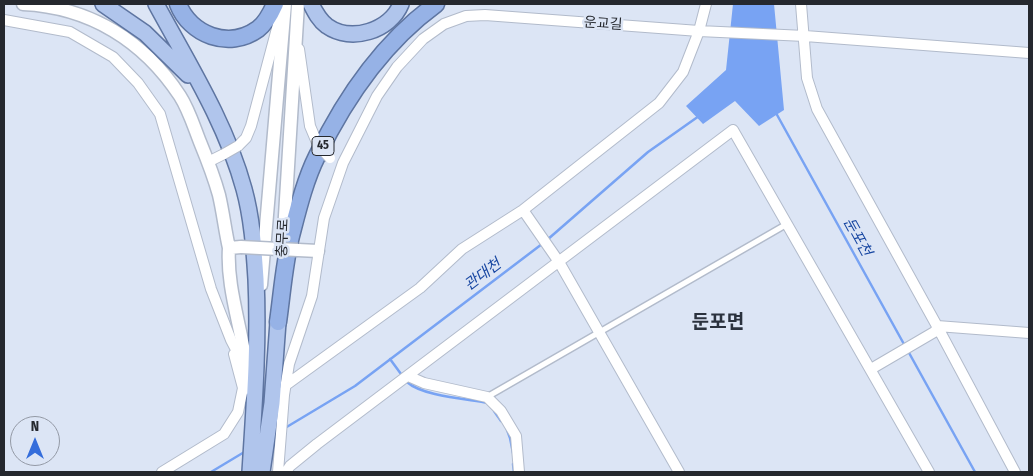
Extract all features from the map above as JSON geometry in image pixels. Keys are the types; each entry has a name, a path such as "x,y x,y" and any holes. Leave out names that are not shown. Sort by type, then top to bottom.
{"highway":[{"path":"178,4 187,20 201,32 211,37 231,39 250,34 258,29 265,22 276,4"},
{"name":"45","path":"278,322 291,238 317,156 349,98 368,72 389,46 422,14 436,4"}],"main road":[{"path":"104,4 134,25 176,62 191,79 215,115"},
{"path":"156,4 215,115 236,163 253,231 258,325"},
{"path":"310,4 325,25 349,34 377,29 391,19 401,4"},
{"name":"충무로","path":"262,472 280,394 278,322"},
{"name":"충무로","path":"250,472 258,325"}],"street":[{"path":"23,4 88,17 114,29 160,68 181,98 208,162 235,247 228,263 254,407"},
{"path":"208,162 238,146 246,138 252,126 272,42 284,4"},
{"name":"충무로","path":"258,325 284,4"},
{"name":"충무로","path":"278,322 298,4"},
{"path":"280,394 420,288 462,249 526,214 659,103 683,72 702,31 706,4"},
{"path":"801,4 807,78 817,109 1015,472"},
{"name":"운교길","path":"278,472 280,394 312,296 324,218 343,163 377,96 397,67 423,39 444,24 466,16 485,15 1029,53"},
{"path":"4,20 70,32 113,56 138,83 160,114 211,289 231,340 246,367"},
{"path":"296,28 310,126 318,145 330,158 343,163"},
{"path":"286,472 290,466 317,444 558,260 733,130 787,224 874,367 925,471"},
{"path":"526,214 558,260 679,472"},
{"path":"235,247 318,251"},
{"path":"874,367 937,329 1029,333"},
{"path":"162,472 224,434 238,412 242,388 231,340"},
{"path":"408,376 424,383 487,397 502,411 516,436 519,472"}],"lane":[{"path":"487,397 787,224"}],"water":[{"path":"733,4 774,4 784,110 759,126 735,101 703,124 686,106 726,70"}],"waterway":[{"name":"둔포천","path":"776,113 905,346"},
{"name":"관대천","path":"547,240 648,152 699,116"},
{"name":"관대천","path":"285,428 355,386 542,244"},
{"name":"둔포천","path":"908,351 975,472"},
{"path":"390,359 401,374"},
{"path":"407,382 414,387 434,394 488,403"},
{"path":"494,411 501,421"},
{"path":"506,427 513,453"},
{"name":"관대천","path":"211,472 246,451"},
{"path":"513,464 514,472"}],"district":[{"name":"둔포면","path":"718,323"}]}
